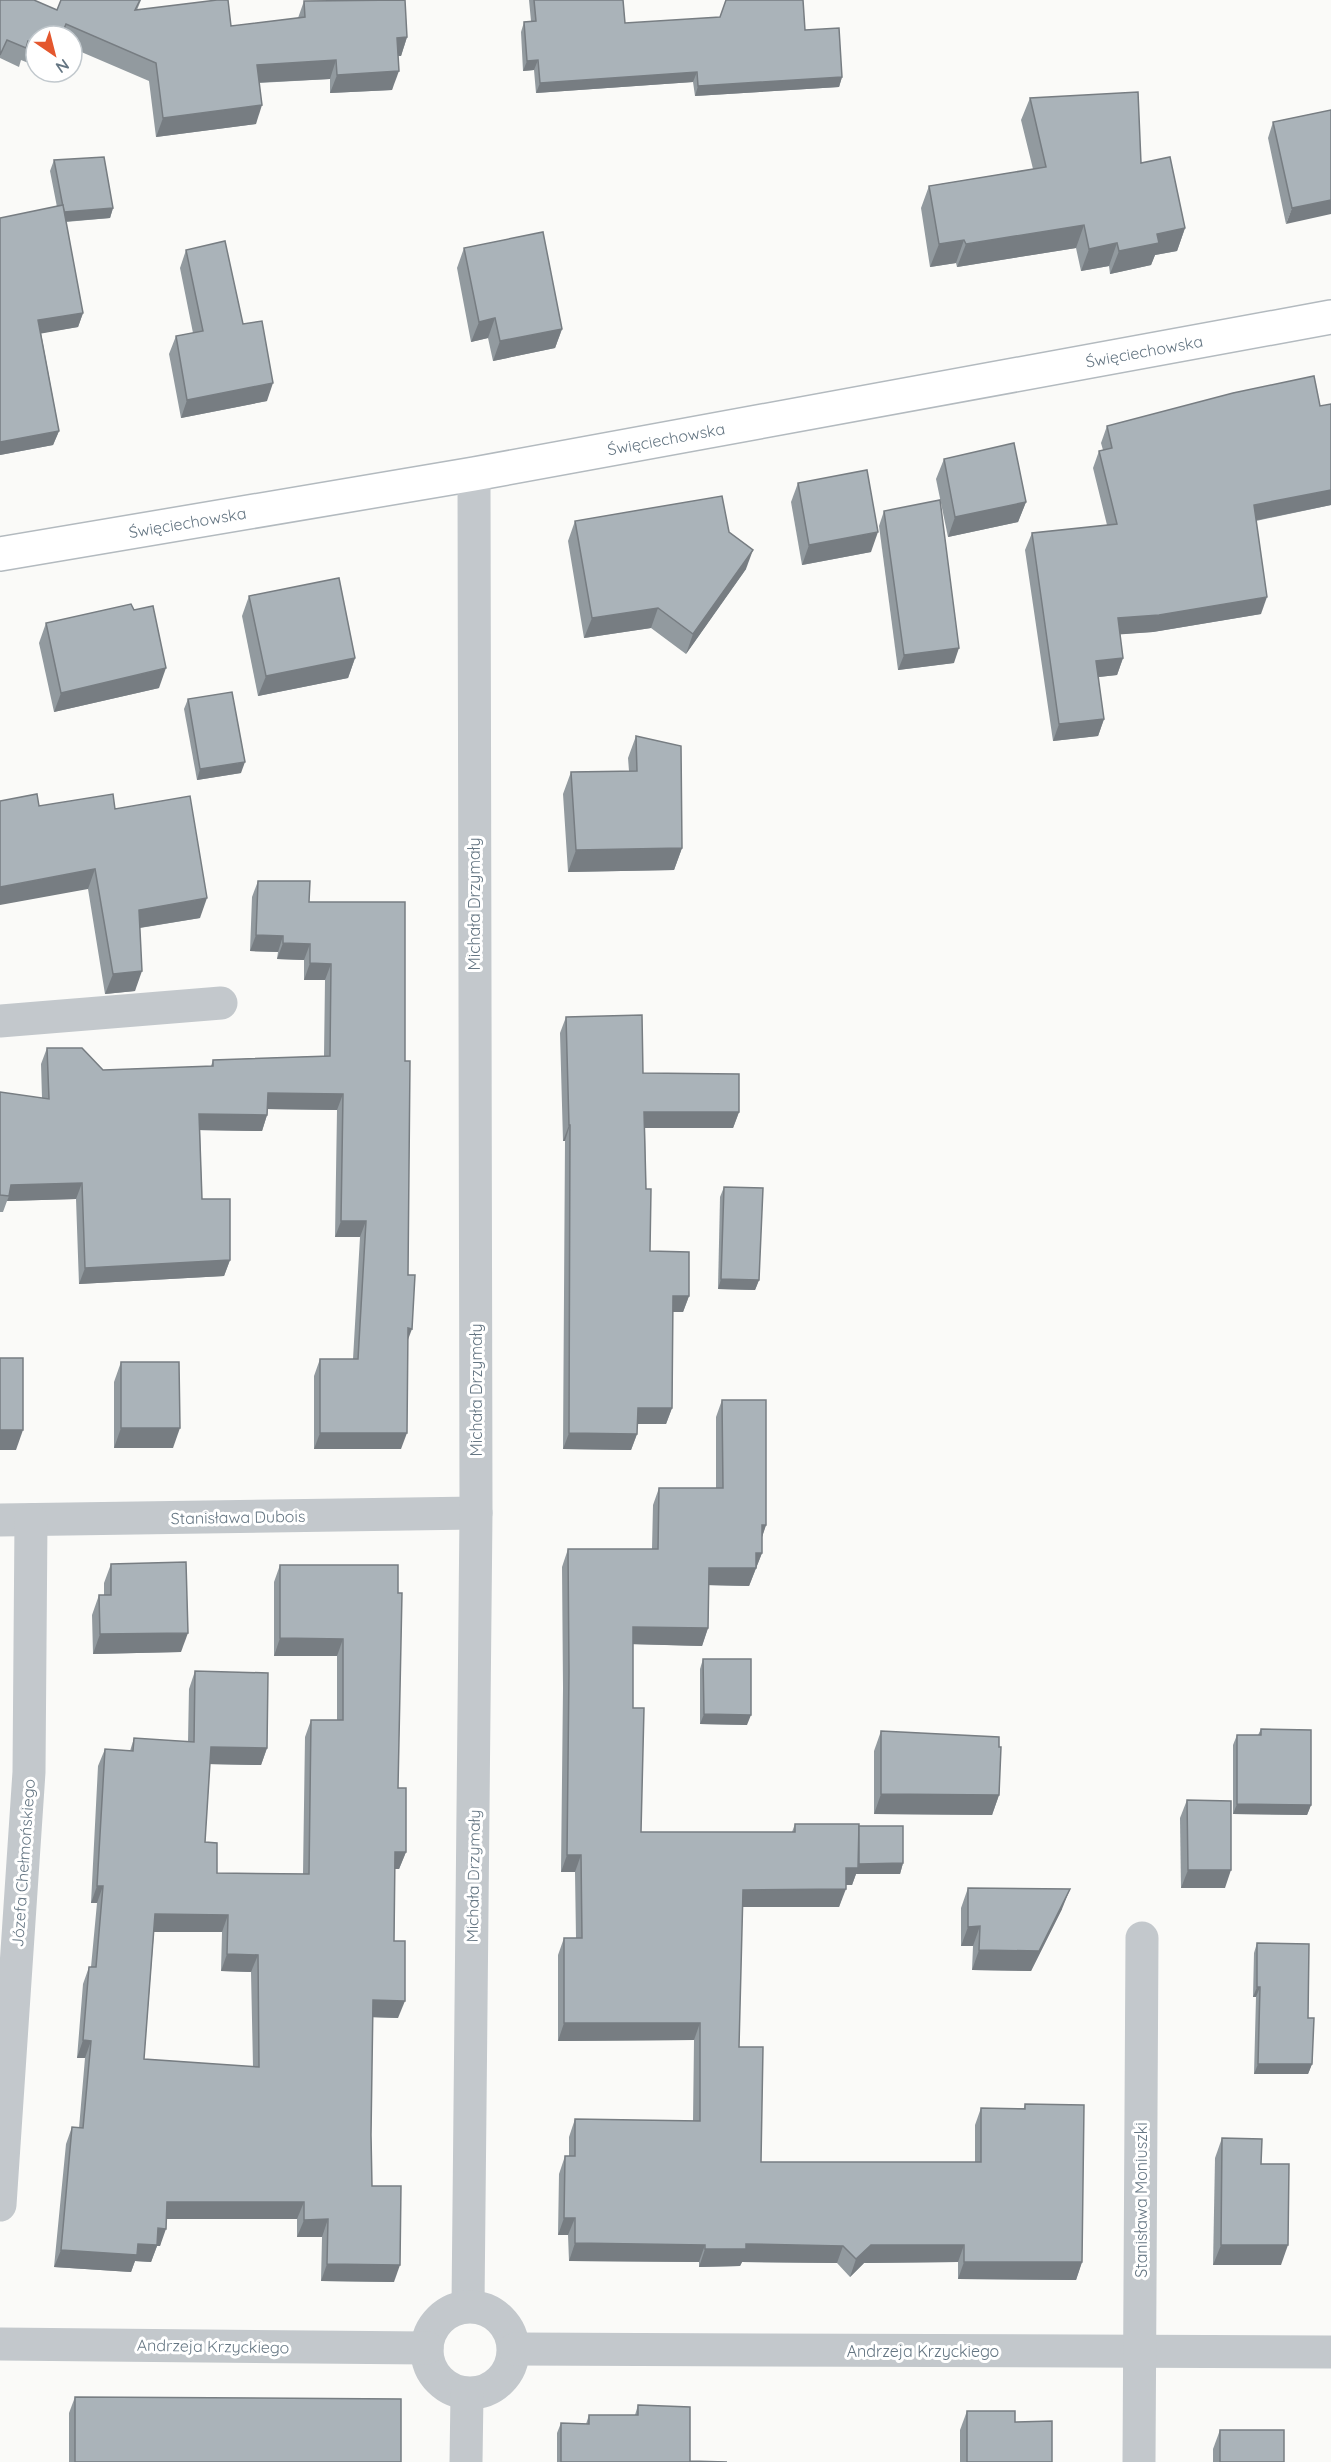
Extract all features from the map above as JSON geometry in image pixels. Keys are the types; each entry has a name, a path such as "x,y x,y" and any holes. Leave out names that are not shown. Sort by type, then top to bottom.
{"street":[{"name":"Święciechowska","path":"0,554 474,474 1331,317"},
{"name":"Michała Drzymały","path":"468,2306 476,1513 474,474"},
{"path":"0,1021 221,1003"},
{"name":"Stanisława Dubois","path":"16,1520 476,1513"},
{"name":"Józefa Chełmońskiego","path":"0,2205 29,1772 16,1520"},
{"name":"Stanisława Moniuszki","path":"1139,2462 1142,1938"},
{"path":"468,2306 486,2309 500,2318 510,2330 514,2349 509,2370 502,2380 486,2390 467,2394 449,2388 435,2376 429,2363 427,2348 429,2335 439,2320 453,2310 468,2306"},
{"name":"Andrzeja Krzyckiego","path":"0,2344 427,2348"},
{"name":"Andrzeja Krzyckiego","path":"514,2349 1331,2352"},
{"path":"466,2462 467,2394"}],"building":[{"path":"0,0 34,0 57,10 61,0 140,0 135,10 228,0 231,26 305,17 304,1 405,0 407,37 397,38 399,71 337,75 336,60 257,65 262,105 163,118 156,63 84,32 84,24 24,24 24,47 7,40 0,55"},
{"path":"534,0 623,0 625,23 720,17 726,0 803,0 805,30 839,28 842,77 698,86 697,72 540,83 538,60 527,61 524,22 536,21"},
{"path":"1138,92 1141,163 1170,157 1185,228 1157,234 1159,243 1119,251 1117,243 1089,249 1084,225 966,244 964,240 939,244 929,186 1046,167 1030,98"},
{"path":"1331,110 1331,200 1292,208 1273,122"},
{"path":"104,157 113,208 64,212 54,160"},
{"path":"63,205 83,313 38,320 59,431 0,442 0,218"},
{"path":"543,232 562,329 500,341 495,318 479,322 464,248"},
{"path":"225,241 243,324 262,321 273,383 187,400 176,336 203,331 186,250"},
{"path":"1314,376 1320,406 1331,404 1331,490 1254,505 1267,597 1159,615 1118,618 1123,658 1096,661 1104,719 1059,724 1032,533 1117,524 1099,451 1112,448 1107,426 1233,393"},
{"path":"1014,443 1026,502 955,517 944,459"},
{"path":"867,470 878,532 809,545 798,483"},
{"path":"722,496 729,532 753,550 693,634 658,608 592,618 575,521"},
{"path":"940,500 959,648 904,655 884,511"},
{"path":"339,578 355,658 266,676 249,596"},
{"path":"131,604 134,610 153,606 166,668 61,693 46,623"},
{"path":"232,692 245,762 200,769 188,699"},
{"path":"636,736 681,746 682,848 576,850 571,772 637,771"},
{"path":"37,794 39,806 113,794 115,809 190,796 207,898 139,910 142,971 113,974 95,869 0,887 0,801"},
{"path":"258,881 310,881 309,902 405,902 405,1061 410,1061 408,1275 415,1275 412,1329 408,1328 407,1433 320,1433 320,1359 358,1359 366,1221 341,1221 343,1094 268,1093 267,1115 199,1114 202,1199 230,1199 230,1260 85,1268 82,1183 11,1185 9,1196 0,1195 0,1092 49,1099 47,1048 82,1048 103,1070 213,1066 213,1060 330,1056 331,964 310,963 310,944 283,943 283,936 256,935"},
{"path":"642,1015 643,1073 739,1074 739,1112 644,1112 646,1189 651,1189 650,1251 689,1252 689,1296 673,1296 672,1408 638,1408 637,1434 569,1433 570,1125 566,1017"},
{"path":"724,1187 763,1188 759,1280 721,1279"},
{"path":"0,1358 23,1358 23,1430 0,1430"},
{"path":"121,1362 179,1362 180,1428 121,1428"},
{"path":"722,1400 766,1400 766,1525 762,1525 762,1553 756,1553 756,1568 709,1568 708,1628 633,1627 633,1708 644,1708 641,1832 795,1832 795,1824 859,1824 858,1868 846,1868 846,1889 743,1890 739,2047 763,2047 761,2162 981,2162 981,2108 1025,2109 1025,2104 1084,2105 1082,2262 964,2262 964,2245 871,2245 856,2259 843,2246 746,2244 746,2249 705,2249 705,2245 575,2243 575,2218 564,2218 565,2156 575,2156 575,2119 700,2121 700,2023 564,2023 564,1938 582,1938 581,1855 567,1855 568,1549 658,1549 659,1488 723,1488"},
{"path":"186,1562 188,1633 100,1634 99,1595 111,1595 111,1564"},
{"path":"280,1565 398,1565 398,1593 402,1593 398,1788 406,1788 406,1852 395,1852 394,1941 405,1941 405,2001 373,2000 371,2135 372,2186 401,2186 400,2265 327,2264 328,2219 304,2220 304,2202 167,2202 166,2229 158,2228 157,2245 138,2244 137,2255 61,2250 72,2127 83,2128 91,2041 83,2040 89,1967 96,1967 103,1886 97,1886 105,1749 133,1751 134,1738 194,1742 195,1671 268,1673 267,1748 211,1747 205,1842 217,1843 217,1873 309,1874 311,1720 343,1720 343,1639 280,1638","holes":["155,1914 228,1915 227,1954 258,1955 259,2067 144,2059"]},
{"path":"703,1659 751,1659 751,1715 704,1714"},
{"path":"1261,1729 1311,1730 1311,1805 1237,1804 1237,1735 1261,1735"},
{"path":"881,1731 999,1737 999,1747 1001,1747 999,1795 881,1794"},
{"path":"1187,1800 1231,1801 1231,1870 1188,1870"},
{"path":"859,1826 903,1826 903,1863 859,1864"},
{"path":"968,1888 1070,1889 1039,1951 979,1950 980,1926 968,1927"},
{"path":"1257,1943 1309,1944 1308,2018 1314,2018 1312,2064 1258,2064 1260,1987 1257,1987"},
{"path":"1222,2138 1262,2139 1261,2164 1289,2164 1288,2245 1221,2245"},
{"path":"75,2397 401,2399 401,2462 75,2462"},
{"path":"638,2405 690,2407 690,2461 727,2462 561,2462 561,2423 589,2424 589,2415 638,2415"},
{"path":"967,2411 1015,2411 1015,2422 1052,2421 1052,2462 967,2462"},
{"path":"1220,2430 1284,2430 1284,2462 1220,2462"}]}
